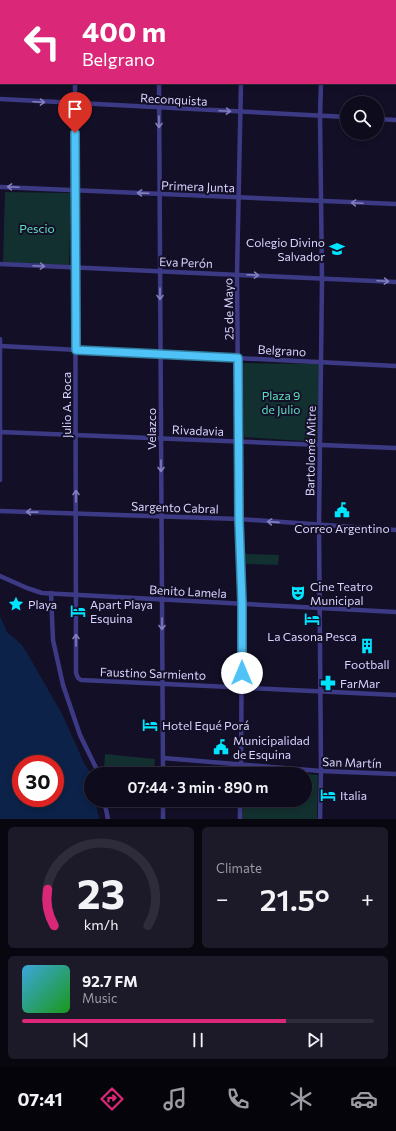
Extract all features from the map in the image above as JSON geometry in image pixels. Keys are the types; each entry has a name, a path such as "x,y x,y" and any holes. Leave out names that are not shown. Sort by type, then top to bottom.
{"street":[{"name":"Julio A. Roca","path":"75,84 76,673 78,678"},
{"name":"Velazco","path":"159,84 163,767"},
{"name":"25 de Mayo","path":"241,84 237,274 239,520 242,603 241,765"},
{"name":"Bartolomé Mitre","path":"320,819 319,525 322,362 321,84"},
{"name":"Reconquista","path":"0,99 340,117"},
{"path":"384,119 396,120"},
{"name":"Primera Junta","path":"0,187 396,204"},
{"name":"Eva Perón","path":"0,264 396,282"},
{"path":"0,339 0,480"},
{"name":"Belgrano","path":"0,346 396,366"},
{"name":"Rivadavia","path":"0,432 396,448"},
{"name":"Sargento Cabral","path":"0,511 239,520 396,530"},
{"name":"Benito Lamela","path":"0,576 26,588 42,593 396,612"},
{"path":"51,593 53,640 63,685 80,735 96,767"},
{"name":"Faustino Sarmiento","path":"78,678 81,680 396,695"},
{"name":"San Martín","path":"163,758 321,771 396,774"},
{"path":"105,807 108,819"},
{"path":"163,807 163,819"},
{"path":"240,807 240,819"}],"green space":[{"name":"Pescio","path":"5,192 71,193 69,265 3,263"},
{"name":"Plaza 9 de Julio","path":"243,363 320,364 318,442 244,437"},
{"path":"245,554 279,555 278,565 246,564"},
{"path":"105,754 155,759 154,767 104,767"},
{"path":"312,775 318,775 317,819 242,819 243,807 312,807"}],"water":[{"path":"0,616 7,632 22,645 62,714 86,767 84,767 84,807 96,807 99,819 0,819"}],"place":[{"name":"Colegio Divino Salvador","path":"337,249"},
{"name":"Correo Argentino","path":"342,510"},
{"name":"Cine Teatro Municipal","path":"298,593"},
{"name":"Playa","path":"16,604"},
{"name":"Apart Playa Esquina","path":"78,611"},
{"name":"La Casona Pesca","path":"312,619"},
{"name":"Football","path":"367,646"},
{"name":"FarMar","path":"328,683"},
{"name":"Hotel Equé Porá","path":"150,725"},
{"name":"Municipalidad de Esquina","path":"221,747"},
{"name":"Italia","path":"328,795"}],"route":[{"path":"75,133 76,350 238,358 242,673"}]}
